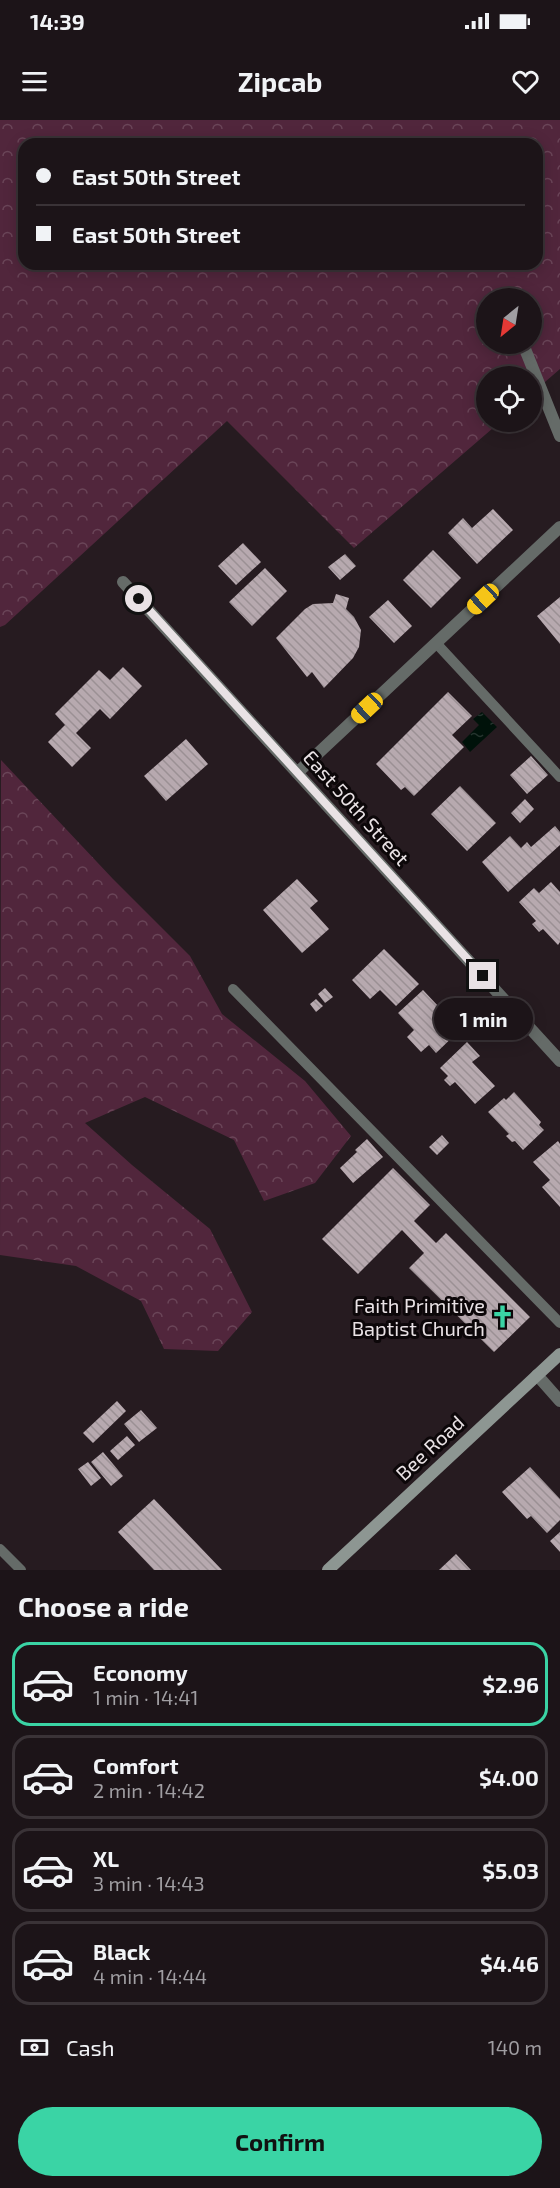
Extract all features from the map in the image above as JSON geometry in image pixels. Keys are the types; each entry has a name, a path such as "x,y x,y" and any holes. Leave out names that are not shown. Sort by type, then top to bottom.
{"main road":[{"name":"Bee Road","path":"328,1570 560,1354"}],"street":[{"path":"527,354 560,436"},
{"path":"297,773 560,527"},
{"name":"East 50th Street","path":"123,582 560,1061"},
{"path":"537,1375 560,1401"}],"lane":[{"path":"436,643 560,777"},
{"path":"233,989 560,1323"},
{"path":"0,1549 21,1570"}],"green space":[{"path":"0,120 560,120 560,369 542,385 542,366 476,366 476,432 488,432 354,548 227,421 5,625 0,627"},
{"path":"1,760 113,879 190,956 222,1014 305,1081 351,1136 315,1183 264,1201 234,1140 145,1097 85,1123 210,1229 252,1312 218,1351 164,1349 141,1301 76,1266 0,1255"}],"water":[{"path":"482,712 497,727 470,752 462,742 479,725 473,719"}],"building":[{"path":"493,509 513,530 477,564 448,533 463,518 472,528"},
{"path":"243,543 261,562 236,585 218,566"},
{"path":"433,550 461,578 431,608 403,580"},
{"path":"345,554 356,566 340,580 328,567"},
{"path":"265,568 287,591 252,626 229,602"},
{"path":"336,594 349,598 346,609 354,617 361,630 359,647 353,658 324,688 312,672 307,677 276,638 305,609 313,604 333,603"},
{"path":"560,597 560,644 537,616"},
{"path":"388,600 412,626 394,643 369,617"},
{"path":"123,667 142,686 110,719 100,709 76,733 91,748 72,767 48,742 65,725 55,714 99,670 110,680"},
{"path":"448,692 472,716 452,735 464,747 414,796 405,787 401,790 376,764"},
{"path":"186,739 208,764 166,801 144,776"},
{"path":"531,756 548,775 527,794 510,775"},
{"path":"460,786 496,823 467,851 431,814"},
{"path":"525,799 534,809 520,823 511,813"},
{"path":"555,826 560,832 560,845 508,892 482,862 510,836 521,848 527,842 531,847"},
{"path":"297,879 318,901 310,908 329,929 302,953 263,910"},
{"path":"551,882 560,892 560,942 558,945 543,929 539,932 532,924 536,921 519,902 534,888 539,893"},
{"path":"384,949 419,984 396,1006 380,990 370,999 352,980"},
{"path":"325,988 333,997 325,1003 318,994"},
{"path":"423,990 439,1007 441,1005 452,1016 449,1018 460,1030 436,1053 429,1045 421,1052 407,1037 414,1030 398,1013"},
{"path":"316,999 323,1006 316,1012 310,1004"},
{"path":"467,1042 480,1056 472,1062 495,1086 475,1104 455,1082 450,1086 444,1080 448,1076 440,1068"},
{"path":"514,1092 541,1122 539,1125 544,1130 523,1150 515,1141 512,1142 506,1136 509,1134 488,1112"},
{"path":"442,1135 449,1143 437,1155 429,1147"},
{"path":"367,1139 383,1157 353,1183 340,1168"},
{"path":"558,1141 560,1144 560,1207 542,1187 550,1180 533,1162"},
{"path":"393,1168 430,1205 414,1221 436,1243 446,1233 530,1317 494,1352 409,1268 424,1253 402,1230 358,1274 322,1239"},
{"path":"117,1401 126,1411 93,1443 83,1433"},
{"path":"141,1410 157,1428 139,1442 124,1424"},
{"path":"127,1436 135,1445 118,1460 110,1451"},
{"path":"103,1452 123,1476 111,1486 91,1462"},
{"path":"88,1462 101,1478 91,1486 78,1469"},
{"path":"530,1467 560,1499 560,1520 547,1533 531,1516 527,1519 502,1492"},
{"path":"154,1499 222,1570 154,1570 118,1532"},
{"path":"560,1532 560,1552 550,1541"},
{"path":"456,1554 471,1570 439,1570"}],"place":[{"name":"Faith Primitive Baptist Church","path":"503,1317"}],"route":[{"path":"139,599 483,976"}]}
